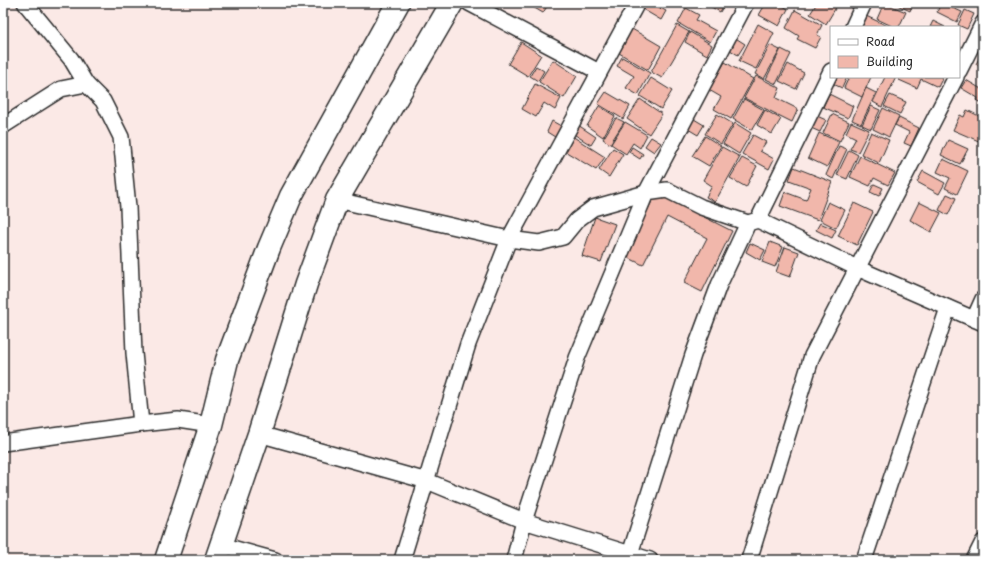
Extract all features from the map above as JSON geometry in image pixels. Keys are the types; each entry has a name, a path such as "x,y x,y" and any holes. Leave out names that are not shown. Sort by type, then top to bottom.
{"highway":[{"path":"166,560 211,425 227,360 269,248 291,196 398,3"},
{"path":"219,552 259,434 306,284 337,200 452,3"}],"street":[{"path":"25,3 71,59 86,84 103,101 121,137 128,207 134,353 141,424"},
{"path":"469,3 599,72"},
{"path":"402,560 468,344 509,239 637,3"},
{"path":"514,560 524,521 577,358 646,193 746,3"},
{"path":"853,26 864,3"},
{"path":"960,69 983,23"},
{"path":"630,554 693,355 719,285 830,73"},
{"path":"749,560 812,356 955,78"},
{"path":"3,126 61,89 86,84"},
{"path":"337,200 509,239 539,243 563,237 577,220 593,208 646,193 668,190 701,207 753,222 979,321 983,299"},
{"path":"864,560 948,308"},
{"path":"3,443 178,420 211,425"},
{"path":"259,434 427,481 524,521 650,560"},
{"path":"974,560 983,542"},
{"path":"219,552 275,560"}],"building":[{"path":"526,3 549,3 543,13"},
{"path":"642,3 651,3 666,11 661,20 639,7"},
{"path":"694,3 702,3 700,7"},
{"path":"710,3 725,3 720,12 708,5"},
{"path":"766,3 778,3 788,9 779,26 759,15"},
{"path":"817,3 838,4 826,24 810,14"},
{"path":"884,3 906,12 899,26 892,26 877,19"},
{"path":"893,3 913,3 910,11"},
{"path":"941,3 962,12 957,22 937,12"},
{"path":"686,8 699,15 696,20 716,31 710,42 678,23"},
{"path":"795,10 822,25 817,35 821,37 815,48 797,39 799,36 786,28"},
{"path":"965,10 974,14 967,29 958,25"},
{"path":"866,16 888,26 861,26"},
{"path":"933,21 943,26 930,26"},
{"path":"758,24 774,33 756,69 739,61"},
{"path":"677,25 689,32 662,78 651,72"},
{"path":"632,29 661,46 648,70 619,53"},
{"path":"690,32 712,45 707,55 685,42"},
{"path":"734,37 745,44 738,55 727,48"},
{"path":"521,42 541,55 528,76 508,64"},
{"path":"770,45 780,50 764,79 755,74"},
{"path":"781,49 791,54 776,84 766,79"},
{"path":"983,51 983,69 976,64"},
{"path":"622,57 650,73 638,95 626,88 634,76 617,66"},
{"path":"553,60 577,76 564,98 539,82"},
{"path":"725,62 753,79 731,119 714,109 721,97 709,90"},
{"path":"788,64 804,73 796,89 779,81"},
{"path":"536,66 544,71 538,81 530,76"},
{"path":"756,76 780,88 776,98 798,109 792,122 744,98"},
{"path":"651,78 672,91 661,109 640,96"},
{"path":"836,78 847,78 842,88 833,84"},
{"path":"849,78 871,78 862,97 844,88"},
{"path":"885,78 896,78 882,107 873,102"},
{"path":"900,78 942,78 938,87 921,79 917,88 899,80"},
{"path":"966,80 983,90 983,104 977,100 978,98 961,88"},
{"path":"535,84 561,98 555,110 544,103 536,117 522,109"},
{"path":"866,88 876,93 861,124 852,120"},
{"path":"606,92 630,106 623,119 598,104"},
{"path":"829,94 853,106 848,118 823,107"},
{"path":"890,95 906,102 900,114 884,106"},
{"path":"640,99 662,114 649,134 627,119"},
{"path":"744,99 764,110 752,130 733,119"},
{"path":"599,106 615,116 603,137 587,126"},
{"path":"871,106 880,110 871,129 862,125"},
{"path":"883,108 899,116 889,137 873,129"},
{"path":"765,110 781,119 772,134 757,125"},
{"path":"967,110 983,118 983,138 981,142 953,130 960,115 964,117"},
{"path":"717,114 733,124 721,144 705,134"},
{"path":"832,114 849,122 840,141 823,133"},
{"path":"817,116 826,120 820,132 811,128"},
{"path":"616,118 624,122 610,144 603,139"},
{"path":"899,118 919,128 911,146 904,143 909,132 895,125"},
{"path":"694,119 704,125 698,135 688,129"},
{"path":"552,121 561,126 555,137 547,132"},
{"path":"625,122 647,135 640,148 633,143 626,154 611,144"},
{"path":"851,122 869,130 858,152 850,149 856,138 846,133"},
{"path":"735,123 751,133 739,154 723,144"},
{"path":"578,125 596,137 591,145 572,133"},
{"path":"871,132 889,140 879,163 861,154"},
{"path":"819,133 839,142 827,167 808,158"},
{"path":"753,135 766,142 760,151 774,159 769,169 742,154"},
{"path":"572,136 605,157 596,170 563,150"},
{"path":"705,136 721,146 709,166 692,156"},
{"path":"651,137 661,143 654,152 645,146"},
{"path":"948,140 968,149 960,164 941,155"},
{"path":"839,146 847,149 833,179 826,175"},
{"path":"632,147 643,154 640,159 629,152"},
{"path":"722,147 740,157 715,202 706,197 712,186 703,180"},
{"path":"613,148 623,154 609,177 599,170"},
{"path":"849,150 858,155 847,179 837,175"},
{"path":"860,156 895,173 888,185 874,178 870,186 850,177"},
{"path":"742,158 757,166 746,187 730,178"},
{"path":"943,159 968,171 957,194 945,188 950,178 937,172"},
{"path":"794,167 832,182 818,220 780,206 785,192 806,200 811,188 789,180"},
{"path":"923,171 945,183 939,194 917,182"},
{"path":"874,184 883,188 879,196 870,192"},
{"path":"656,193 732,231 702,292 684,283 707,238 667,217 643,265 625,256"},
{"path":"947,194 956,198 948,215 939,210"},
{"path":"828,202 845,210 836,228 820,220"},
{"path":"919,202 941,213 931,232 910,220"},
{"path":"854,203 873,212 857,245 838,236"},
{"path":"595,217 615,224 601,262 582,256"},
{"path":"820,223 836,230 832,238 816,230"},
{"path":"770,242 783,247 775,267 762,262"},
{"path":"750,243 765,250 760,260 746,252"},
{"path":"785,247 799,252 790,277 776,272"}]}
